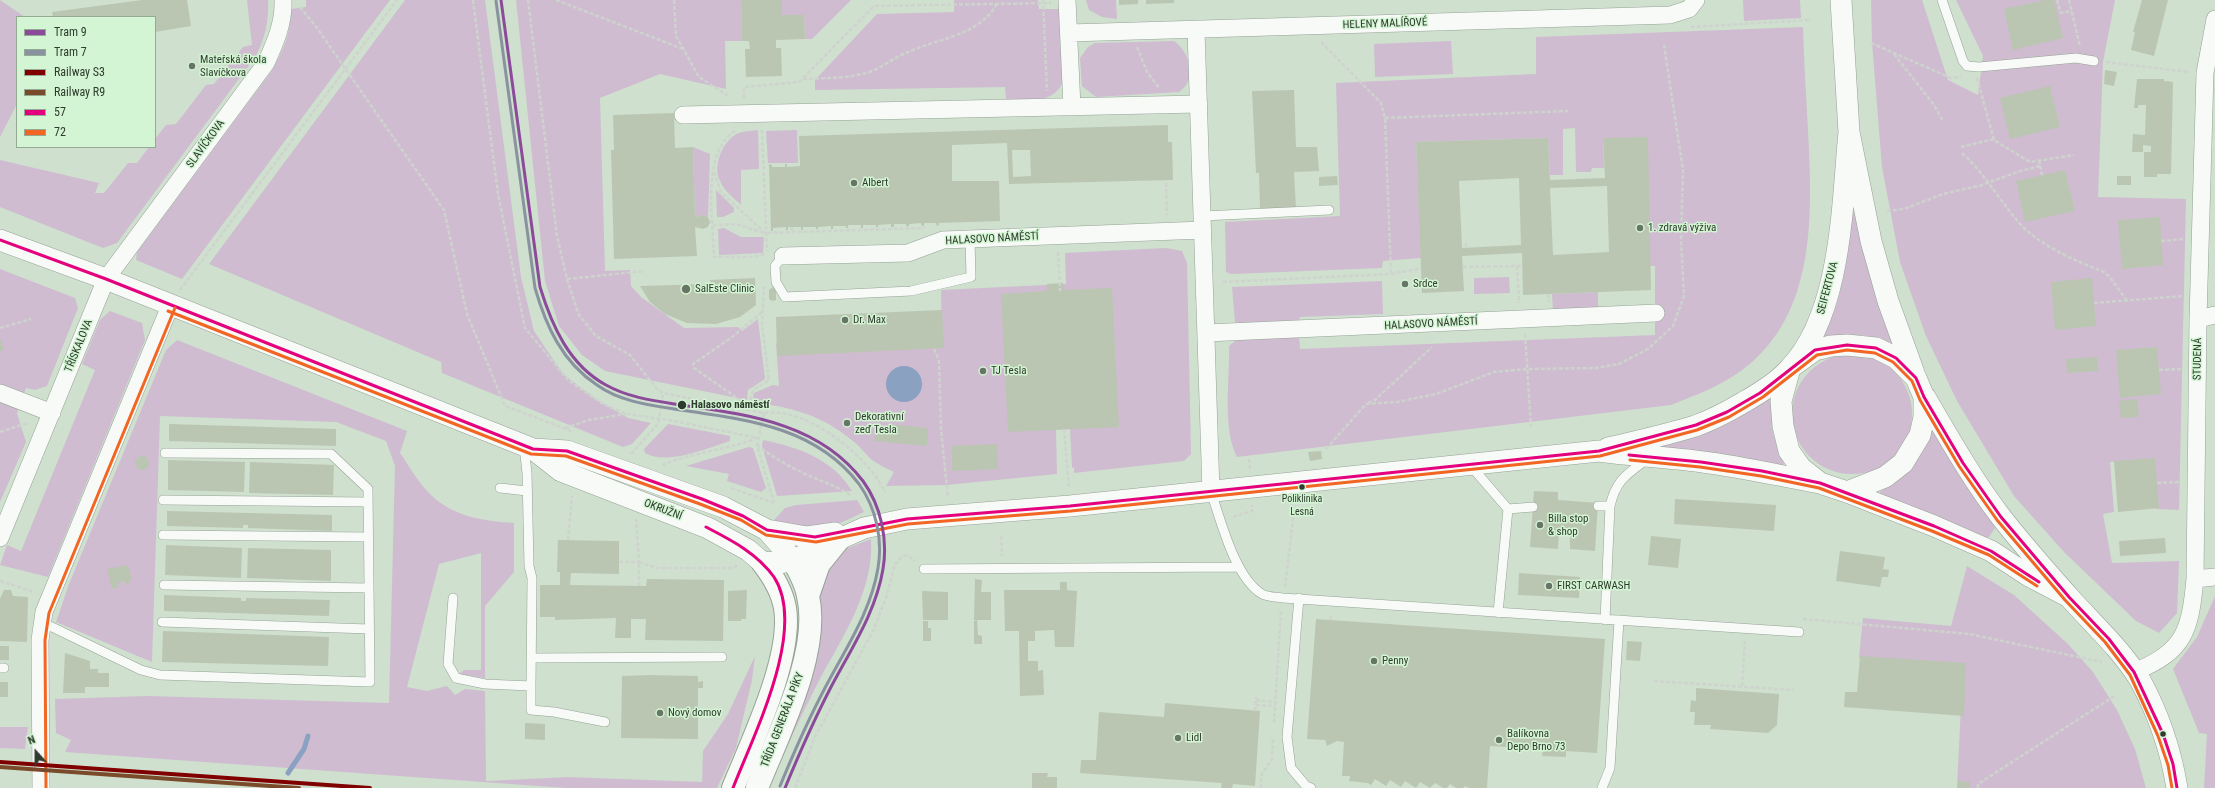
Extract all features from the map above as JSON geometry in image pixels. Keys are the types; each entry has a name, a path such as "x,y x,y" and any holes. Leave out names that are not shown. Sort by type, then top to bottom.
{"main road":[{"path":"808,596 819,564 840,538"},
{"name":"TŘÍDA GENERÁLA PÍKY","path":"757,788 800,679 810,632 808,596 793,560"},
{"path":"781,594 786,573 793,560"},
{"name":"TŘÍDA GENERÁLA PÍKY","path":"733,788 776,677 784,648 786,618 781,594 773,577 751,562"}],"street":[{"name":"SLAVÍČKOVA","path":"106,279 266,63 278,37 284,10 283,0"},
{"path":"1067,0 1072,106"},
{"name":"HELENY MALÍŘOVÉ","path":"1069,33 1670,15 1688,9 1696,0"},
{"name":"SEIFERTOVA","path":"1841,0 1849,132 1874,249 1888,301 1916,378 1924,396 1963,463 2001,517 2069,597 2109,639 2134,672 2163,734 2173,764 2177,788"},
{"name":"STUDENÁ","path":"2134,672 2155,664 2170,652 2185,634 2192,615 2195,579 2198,319 2205,73 2215,19"},
{"path":"1196,30 1211,492"},
{"path":"683,115 741,107 1047,107 1199,104"},
{"name":"SEIFERTOVA","path":"1599,451 1696,426 1727,412 1760,393 1790,368 1812,338 1826,304 1836,258 1849,132"},
{"name":"HALASOVO NÁMĚSTÍ","path":"783,256 908,253 943,240 970,240 1203,223"},
{"name":"OKRUŽNÍ","path":"0,240 106,279 170,306 529,447 561,471 708,528 748,550 751,562"},
{"name":"TŘÍSKALOVA","path":"0,538 106,279"},
{"path":"41,788 41,625 50,598 170,306"},
{"name":"HALASOVO NÁMĚSTÍ","path":"1206,333 1656,313"},
{"path":"2198,319 2215,315"},
{"path":"1820,483 1801,468 1789,451 1783,426 1781,401 1790,368 1815,350 1847,344 1876,348 1896,358 1916,378"},
{"path":"0,393 52,413"},
{"path":"1847,492 1885,477 1903,463 1920,435 1924,417 1924,396"},
{"name":"OKRUŽNÍ","path":"529,447 567,451 702,499 743,516 767,530 793,560"},
{"path":"767,530 807,537 864,528 897,520 949,514 1070,506 1599,451 1649,458 1701,462 1762,471 1820,483 1847,492 1991,551 2029,576 2069,597"},
{"path":"751,562 780,563 793,560 864,528"},
{"path":"2195,579 2215,577"}],"lane":[{"path":"1942,0 1963,60 1967,66 1980,67 2076,58 2094,61"},
{"path":"1203,223 1329,210"},
{"path":"783,256 775,266 776,282 785,297 911,291 971,277 970,240"},
{"path":"529,447 527,491 529,566 532,578 533,658 531,710 554,712 605,722"},
{"path":"41,625 52,628 141,670 160,675 370,682 368,489 331,454 165,453"},
{"path":"1605,620 1610,506 1614,489 1628,473 1649,458"},
{"path":"1469,464 1508,508 1498,613"},
{"path":"500,488 527,491"},
{"path":"1211,492 1238,567 1248,583 1263,594 1283,598 1799,632"},
{"path":"163,500 368,502"},
{"path":"1598,506 1610,506"},
{"path":"1508,508 1533,507"},
{"path":"163,534 368,537"},
{"path":"924,569 1238,567"},
{"path":"164,585 369,588"},
{"path":"453,598 448,664 453,675 456,678 485,684 531,686"},
{"path":"1299,598 1287,737 1291,768 1306,786 1311,788"},
{"path":"1602,788 1610,768 1619,620"},
{"path":"162,622 369,629"},
{"path":"533,658 722,657"}],"path":[{"path":"170,306 184,284 397,0"},
{"path":"473,0 498,194 524,328 568,380 603,404 627,414 758,438"},
{"path":"528,0 557,236 567,279 579,315 596,336 630,355 663,393 764,413 771,412 789,415 808,422 831,433 860,458 885,492"},
{"path":"556,0 683,49"},
{"path":"674,0 676,36 698,76 734,100"},
{"path":"2057,0 2061,14 2072,11"},
{"path":"2069,0 2083,60"},
{"path":"783,256 767,254 754,257 714,257 714,169 717,151 726,136 738,129 746,127 741,107 744,99 744,87 784,85 799,82 874,6 1044,2 1047,107"},
{"path":"803,79 839,78 863,74 920,46 963,33 992,13 996,4"},
{"path":"299,6 317,28 444,210 467,314 505,406"},
{"path":"1686,27 1811,20"},
{"path":"1134,31 1138,52 1147,72 1171,104"},
{"path":"1319,40 1381,103 1385,118 1391,274"},
{"path":"1893,53 1934,105 1943,121"},
{"path":"2094,61 2205,73"},
{"path":"1976,76 1994,139 2030,162 2074,155"},
{"path":"1385,118 1568,112"},
{"path":"762,127 765,233"},
{"path":"1960,147 1994,139"},
{"path":"1962,153 1975,165 2021,225 2059,252 2109,276 2127,301"},
{"path":"2039,160 2042,176"},
{"path":"1888,211 1904,208 1943,194 1988,183 2040,166"},
{"path":"714,169 721,192 765,233"},
{"path":"1166,183 1167,218"},
{"path":"1160,218 1173,217"},
{"path":"713,225 736,224 765,233 930,228"},
{"path":"792,227 792,232"},
{"path":"2161,241 2184,239"},
{"path":"1058,248 1060,291"},
{"path":"1517,266 1519,306"},
{"path":"1463,267 1522,266"},
{"path":"1223,282 1391,274 1421,268"},
{"path":"567,279 645,271"},
{"path":"2094,303 2199,296"},
{"path":"748,409 753,390 769,380 762,301"},
{"path":"748,409 734,396 694,368 693,364 730,338 762,312"},
{"path":"0,328 31,319"},
{"path":"1525,332 1531,428"},
{"path":"1366,404 1376,400 1432,347"},
{"path":"934,349 939,360 941,429 947,488"},
{"path":"2159,370 2181,369"},
{"path":"631,454 656,426 659,420 663,393"},
{"path":"764,413 757,445 774,503"},
{"path":"564,428 589,420 627,414"},
{"path":"24,419 28,429"},
{"path":"1064,429 1068,476"},
{"path":"662,465 681,457 747,442 758,438"},
{"path":"757,445 805,474 843,490 850,495"},
{"path":"1249,459 1250,470"},
{"path":"2157,483 2180,482"},
{"path":"568,540 573,491"},
{"path":"1234,517 1252,511"},
{"path":"1273,729 1280,620 1294,511"},
{"path":"635,513 639,562 639,586"},
{"path":"1001,536 1002,551"},
{"path":"795,788 815,737 874,629 886,598 895,564 903,556 908,555 916,562"},
{"path":"619,562 639,562 657,568 734,568 751,562"},
{"path":"0,580 50,598"},
{"path":"1330,620 1331,614"},
{"path":"1799,632 1799,619 1953,632 2105,662"},
{"path":"1742,686 1746,628"},
{"path":"1654,681 1794,690"},
{"path":"1978,788 1978,784 2116,695"},
{"path":"1255,711 1256,699 1275,702"},
{"path":"1256,705 1275,706"},
{"path":"1261,788 1261,776 1272,759 1273,736"}],"shaded area":[{"path":"0,0 24,16 16,16 16,106 0,137"},
{"path":"247,0 268,0 266,29 256,56 117,243 103,248 0,207 0,160 99,183 95,193 104,193 128,163 137,163 148,148 156,148 156,138 166,125 176,124 206,85 214,84 243,47 252,45"},
{"path":"306,0 390,0 182,279 136,260 137,252 271,72 286,42 290,26 291,9 306,7"},
{"path":"405,0 485,0 521,277 534,331 563,374 597,400 628,418 651,423 632,444 623,447 442,373 441,362 209,264"},
{"path":"516,0 741,0 742,41 725,41 726,89 660,74 600,98 605,271 630,270 631,286 641,297 684,328 738,327 742,331 758,319 765,379 748,390 747,400 605,371 582,355 559,326 545,281"},
{"path":"782,0 851,0 812,39 805,39 804,15 782,15"},
{"path":"954,0 1038,0 1039,9 1062,9 1063,82 1058,89 1052,95 1038,100 1006,100 1005,87 815,90 815,80 877,14 954,12"},
{"path":"1086,0 1116,0 1117,19 1102,17 1089,10"},
{"path":"1743,0 1800,0 1801,18 1744,21"},
{"path":"1871,0 1922,0 1948,80 1978,95 1983,56 1956,0 2115,0 2103,62 2098,197 2186,199 2179,510 2156,509 2152,459 2110,462 2114,512 2103,514 2112,563 2179,561 2177,613 2159,633 2136,621 2064,552 2014,496 1957,401 1926,336 1900,262 1882,167 1872,43"},
{"path":"1803,27 1810,192 1806,255 1799,285 1788,314 1773,340 1751,363 1742,370 1713,387 1671,405 1237,457 1232,445 1228,418 1229,346 1235,341 1243,338 1299,335 1300,349 1655,335 1655,266 1650,266 1603,138 1604,168 1592,168 1591,172 1576,172 1575,128 1563,129 1563,175 1550,175 1548,138 1416,142 1421,258 1383,261 1382,268 1231,274 1226,272 1225,222 1340,216 1336,83 1536,74 1536,37"},
{"path":"1174,41 1184,52 1190,66 1188,81 1185,87 1179,92 1096,97 1082,86 1080,58 1088,47 1095,43"},
{"path":"1451,41 1453,74 1375,77 1374,44"},
{"path":"758,130 759,169 741,170 741,205 722,185 718,175 718,161 724,147 733,136 741,132"},
{"path":"797,130 798,163 768,163 766,131"},
{"path":"693,147 710,154 708,217 703,215 695,217"},
{"path":"716,190 734,208 734,212 723,217 717,217"},
{"path":"1854,212 1858,220 1892,343 1864,335 1823,337 1825,327 1834,312 1841,289 1851,213"},
{"path":"724,228 741,237 764,237 763,253 719,255 718,229"},
{"name":"TJ Tesla","path":"1166,248 1182,251 1187,263 1191,454 1184,461 1074,473 1074,467 1072,468 1070,429 1056,430 1057,474 947,485 886,486 894,472 872,460 859,446 829,424 817,418 793,410 752,402 754,393 773,385 779,386 776,343 942,336 941,290 1066,284 1065,253"},
{"path":"0,269 75,298 78,308 47,386 35,390 26,388 17,413 26,442 0,502"},
{"path":"1509,277 1510,293 1474,294 1474,278"},
{"path":"1382,281 1383,314 1300,317 1298,322 1244,324 1235,322 1232,287"},
{"path":"1598,292 1598,308 1553,311 1552,294"},
{"path":"110,311 142,323 145,340 48,577 0,565 7,545 21,551 95,370 82,364 100,320"},
{"path":"177,340 407,431 400,453 419,481 431,495 449,508 459,513 492,521 514,523 514,572 485,606 485,678 459,674 464,670 481,670 481,553 439,564 407,687 427,691 447,686 455,695 465,689 485,691 486,781 568,777 702,782 703,751 728,714 755,656 752,680 736,748 717,788 566,788 65,752 71,740 56,733 55,699 148,696 389,703 395,466 386,441 336,422 160,416 152,662 56,622 69,584 166,350"},
{"path":"1852,354 1864,355 1875,359 1885,364 1894,372 1902,381 1907,391 1911,402 1911,426 1907,437 1902,447 1894,456 1885,464 1875,469 1864,473 1852,474 1840,473 1829,469 1819,464 1810,456 1802,447 1797,437 1793,426 1792,414 1793,402 1797,391 1802,381 1810,372 1819,364 1829,359 1840,355"},
{"path":"1771,396 1773,404 1772,427 1775,441 1784,462 1782,468 1650,446"},
{"path":"668,424 730,436 730,441 675,457 654,457 645,453 644,449"},
{"path":"1933,428 1990,518 1995,528 1989,537 1980,538 1879,496 1880,492 1893,483 1918,459"},
{"path":"763,440 789,446 814,456 835,471 852,491 777,496 762,446"},
{"path":"749,447 753,448 766,488 761,492 727,481 729,474 686,466"},
{"path":"857,500 864,512 842,522 819,529 796,530 774,520 785,508 796,505"},
{"path":"871,539 871,557 863,593 848,627 812,694 785,752 783,751 801,708 816,663 819,648 821,612 819,580 845,549"},
{"path":"1967,566 2014,595 2068,644 2093,672 2117,710 2135,749 2146,788 1957,788 1963,665 1859,657 1863,618 1951,626"},
{"path":"2215,596 2215,788 2204,788 2207,734 2199,733 2173,669 2197,637"},
{"path":"0,727 28,727 25,749 0,748"}],"water":[{"path":"908,366 917,371 921,377 921,391 917,397 908,402 900,402 891,397 887,391 886,380 891,371 897,367"}],"building":[{"path":"142,0 187,0 191,26 156,32 156,16 53,16 52,12"},
{"path":"741,0 782,0 782,15 804,15 805,39 776,40 776,48 781,48 782,76 746,77 745,49 750,49 749,41 742,41"},
{"path":"1119,0 1138,0 1138,4 1119,5"},
{"path":"1146,0 1174,0 1174,3 1146,4"},
{"path":"2045,0 2054,0 2063,38 2013,50 2004,9"},
{"path":"2142,0 2168,0 2154,56 2131,50 2135,32 2133,32"},
{"path":"2105,70 2117,72 2114,86 2104,84"},
{"path":"2137,79 2164,79 2164,81 2173,82 2171,174 2157,174 2157,177 2144,177 2144,152 2151,152 2151,146 2143,145 2143,152 2132,152 2133,134 2145,135 2146,105 2138,105 2138,108 2134,108"},
{"path":"2050,86 2060,127 2010,139 2000,98"},
{"path":"1294,90 1296,147 1317,147 1319,171 1294,172 1296,208 1260,209 1259,173 1256,173 1252,91"},
{"path":"674,113 675,148 693,147 695,217 703,215 708,217 710,222 708,227 703,229 695,227 697,256 614,259 611,150 614,150 613,115"},
{"name":"Albert","path":"1168,125 1168,142 1172,142 1173,180 1009,184 1007,143 952,145 952,181 999,181 1000,221 939,223 937,226 936,223 924,223 924,226 922,226 921,223 909,224 909,226 906,226 906,224 894,224 894,227 891,227 891,224 878,225 878,227 876,227 876,225 863,225 863,228 861,228 861,225 848,225 848,228 846,228 846,226 833,226 833,229 831,229 831,226 818,227 818,229 816,229 816,227 803,227 803,230 801,230 801,227 788,227 788,230 786,230 786,227 773,228 773,231 771,231 769,164 772,165 772,167 785,167 785,164 787,164 787,167 800,166 799,136","holes":["1012,150 1030,150 1031,176 1013,177"]},
{"path":"1648,137 1651,290 1523,295 1522,253 1462,256 1464,291 1422,293 1416,142 1548,138 1550,180 1605,178 1603,138","holes":["1519,178 1521,245 1462,248 1459,181","1607,186 1609,252 1553,255 1550,188"]},
{"path":"2065,170 2075,211 2025,222 2016,181"},
{"path":"1337,176 1338,185 1319,186 1319,177"},
{"path":"2117,176 2131,176 2131,185 2117,185"},
{"path":"2160,217 2163,265 2122,269 2118,220"},
{"path":"755,278 756,305 740,317 716,324 687,323 665,314 650,302 640,286 711,284 710,280"},
{"path":"2092,278 2096,326 2055,330 2051,282"},
{"name":"TJ Tesla","path":"1063,283 1064,290 1112,288 1119,427 1008,432 1001,294 1047,291 1047,284"},
{"path":"773,287 776,289 776,300 772,301 769,299 769,290"},
{"path":"942,310 944,348 777,356 776,317"},
{"path":"0,338 4,350 0,351"},
{"path":"2157,347 2161,394 2120,398 2116,350"},
{"path":"2097,357 2098,371 2067,373 2066,359"},
{"path":"2137,399 2139,417 2121,418 2119,401"},
{"path":"169,424 336,429 336,446 169,441"},
{"path":"887,424 928,428 927,446 874,441 875,435 878,435 879,427 887,428"},
{"path":"997,444 998,469 952,471 952,446"},
{"path":"1321,451 1322,459 1310,461 1308,452"},
{"path":"139,456 145,456 149,460 149,466 145,470 139,470 135,466 135,460"},
{"path":"2155,458 2159,508 2118,512 2114,461"},
{"path":"168,460 245,462 244,492 168,490"},
{"path":"250,462 334,465 333,495 249,493"},
{"path":"1534,491 1558,492 1558,500 1598,503 1595,551 1570,549 1570,534 1559,533 1558,549 1530,547"},
{"path":"1675,499 1776,505 1774,531 1674,524"},
{"path":"167,511 332,515 332,531 248,528 248,525 243,525 243,528 167,526"},
{"path":"1651,536 1681,539 1678,568 1648,565"},
{"path":"2165,538 2166,553 2120,556 2119,541"},
{"path":"558,540 619,541 619,574 571,573 570,585 646,586 647,579 724,580 723,641 645,640 646,619 631,619 631,638 615,638 616,618 555,620 555,617 540,617 540,585 560,585 560,572 557,572"},
{"path":"166,545 242,548 241,578 165,575"},
{"path":"248,548 331,550 331,581 247,578"},
{"path":"1840,551 1885,557 1883,569 1889,570 1888,577 1882,577 1880,587 1836,581"},
{"path":"128,565 132,580 129,580 130,584 126,585 125,581 118,583 119,587 112,589 107,569"},
{"name":"FIRST CARWASH","path":"1519,573 1580,577 1579,598 1518,595"},
{"path":"975,579 982,580 981,592 991,592 991,620 974,620"},
{"path":"1060,582 1067,582 1067,590 1077,591 1074,647 1055,647 1054,630 1035,631 1035,641 1028,641 1028,661 1038,661 1038,671 1043,670 1044,695 1020,696 1019,631 1005,631 1004,590 1060,590"},
{"path":"4,590 11,590 13,596 28,597 27,642 0,641 0,599"},
{"path":"747,590 746,619 741,619 741,621 728,621 728,591"},
{"path":"922,591 948,592 948,620 923,620"},
{"path":"164,595 241,598 241,601 246,601 246,598 330,600 329,616 164,611"},
{"path":"1316,619 1605,639 1597,753 1566,751 1566,757 1542,756 1543,749 1490,746 1487,788 1469,788 1465,786 1463,788 1456,788 1450,784 1447,788 1443,788 1435,783 1430,788 1420,782 1416,788 1405,781 1401,787 1390,780 1386,786 1375,779 1371,785 1368,783 1349,781 1350,776 1342,776 1344,742 1337,741 1327,746 1325,740 1307,739"},
{"path":"977,620 978,635 982,636 982,644 974,644 974,621"},
{"path":"923,621 928,621 928,628 931,628 931,641 923,641"},
{"path":"163,631 329,637 328,666 162,662"},
{"path":"1627,641 1642,642 1640,661 1626,660"},
{"path":"0,646 9,646 9,660 0,660"},
{"path":"65,653 90,661 90,669 98,669 98,673 109,673 109,687 85,687 85,693 63,693"},
{"path":"1860,656 1966,663 1964,716 1844,707 1845,692 1857,692"},
{"name":"Nový domov","path":"622,676 698,676 698,682 703,681 703,688 698,688 698,739 621,738"},
{"path":"0,682 8,682 8,697 0,697"},
{"path":"1696,688 1779,694 1777,725 1768,733 1710,729 1711,725 1694,725 1695,712 1690,712 1691,700 1696,701"},
{"name":"Lidl","path":"1165,703 1260,711 1255,786 1233,784 1232,788 1221,788 1222,783 1080,773 1081,760 1096,760 1099,712 1164,717"},
{"path":"525,723 545,724 545,740 525,739"},
{"path":"1032,773 1048,773 1047,777 1057,777 1057,788 1032,788"},
{"path":"1958,781 1970,782 1970,788 1957,788"}],"waterway":[{"path":"288,773 304,749 308,736"}],"tram line":[{"name":"9","path":"501,0 540,287 556,330 572,355 593,377 624,393 652,400 757,418 804,434 826,446 845,461 863,481 879,512 885,546 883,569 875,600 862,630 819,712 785,788"},
{"name":"7","path":"496,1 535,288 544,316 565,354 585,376 597,385 624,399 654,406 751,422 775,428 799,437 821,449 841,464 859,484 874,513 880,546 875,584 870,599 857,629 814,710 780,786"}],"rail line":[{"name":"S3","path":"0,762 370,788"},
{"name":"R9","path":"0,767 299,788"}],"transit line":[{"name":"57","path":"0,240 106,279 533,449 567,451 702,499 743,516 767,530 815,537 907,519 1070,506 1599,451 1696,425 1727,412 1760,393 1815,350 1847,345 1876,348 1896,358 1916,378 1924,397 1963,463 2001,517 2069,597 2109,639 2134,672 2163,734 2173,764 2177,788"},
{"name":"72","path":"46,788 45,640 49,613 175,308"},
{"name":"72","path":"168,311 531,454 566,456 741,520 766,535 816,542 908,524 1071,511 1600,456 1697,430 1729,417 1763,397 1817,355 1847,350 1875,353 1893,362 1912,381 1920,400 1959,466 1997,520 2065,600 2105,642 2130,675 2158,736 2168,765 2172,788"},
{"name":"57","path":"1629,455 1701,462 1762,471 1820,483 1934,526 1991,551 2039,582"},
{"name":"72","path":"1630,460 1700,467 1761,476 1819,488 1932,531 1989,555 2037,586"},
{"name":"57","path":"706,527 734,542 760,561 774,577 783,599 785,625 781,653 774,682 764,712 733,788"}],"place":[{"name":"Mateřská škola Slavíčkova","path":"192,66"},
{"name":"Albert","path":"854,183"},
{"name":"1. zdravá výživa","path":"1640,228"},
{"name":"Srdce","path":"1405,284"},
{"name":"SalEste Clinic","path":"686,289"},
{"name":"Dr. Max","path":"845,320"},
{"name":"TJ Tesla","path":"983,371"},
{"name":"Halasovo náměstí","path":"682,405"},
{"name":"Dekorativní zeď Tesla","path":"847,423"},
{"name":"Poliklinika Lesná","path":"1302,487"},
{"name":"Billa stop & shop","path":"1540,525"},
{"name":"FIRST CARWASH","path":"1549,586"},
{"name":"Penny","path":"1374,661"},
{"name":"Nový domov","path":"660,713"},
{"name":"Lidl","path":"1178,738"},
{"name":"Balíkovna Depo Brno 73","path":"1499,740"}]}
